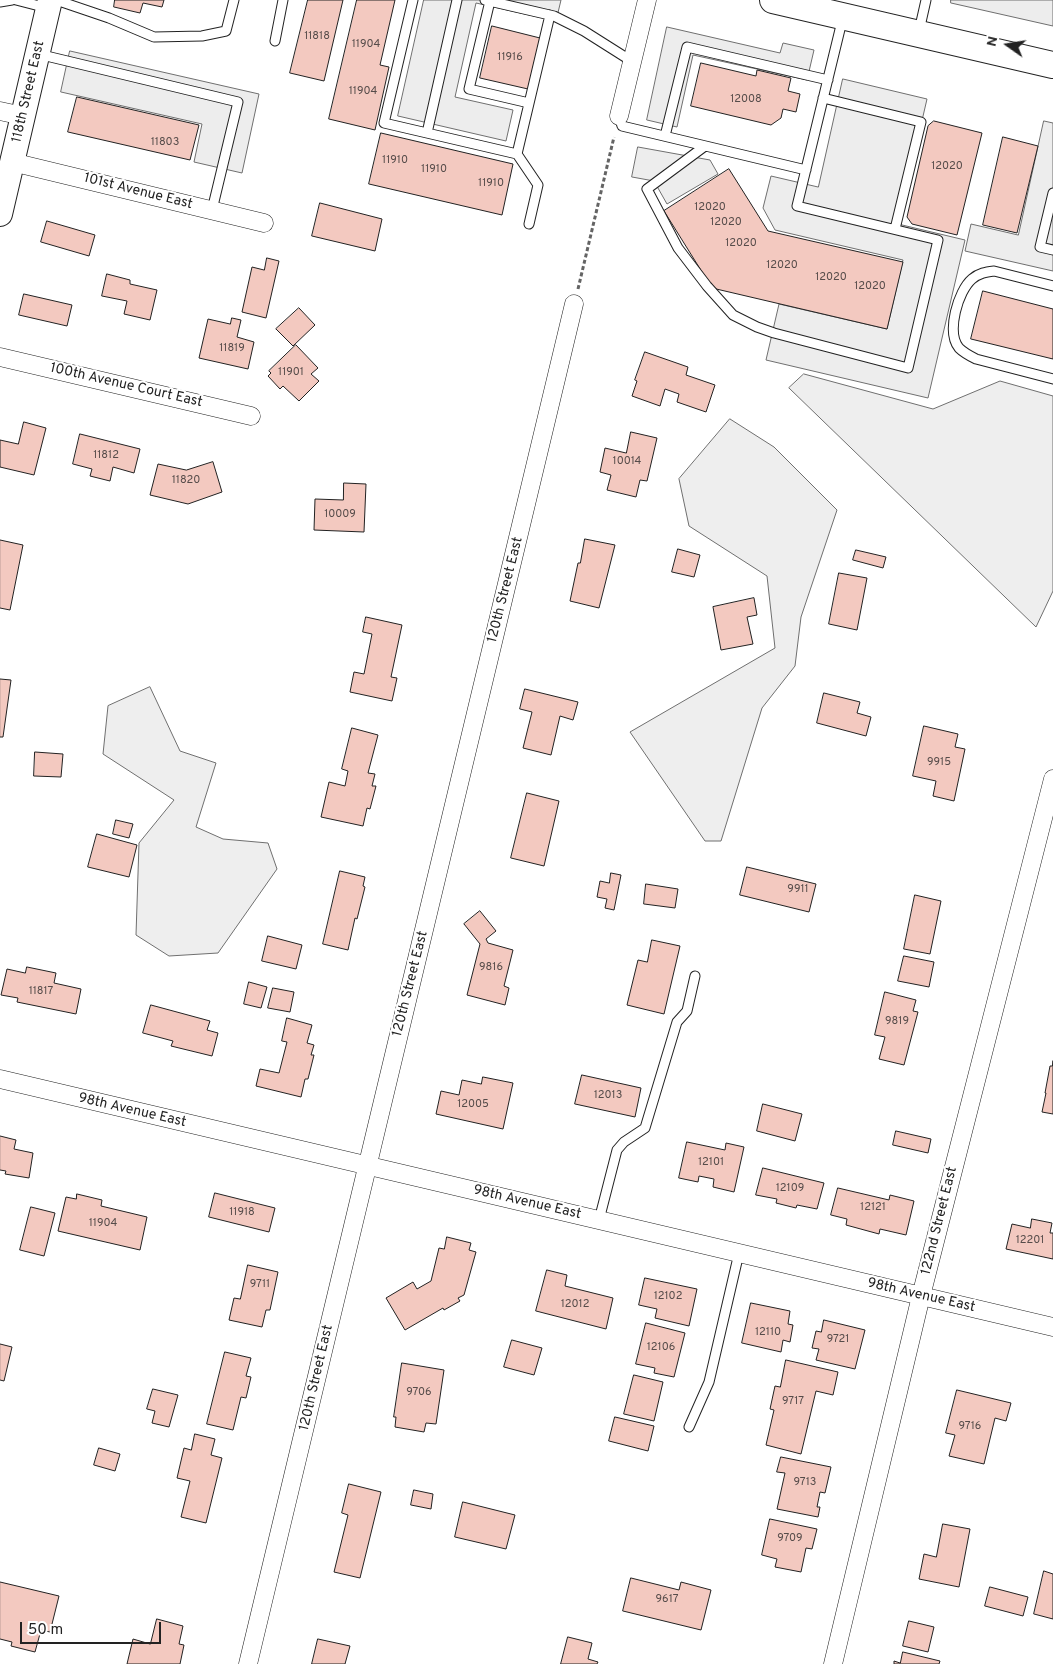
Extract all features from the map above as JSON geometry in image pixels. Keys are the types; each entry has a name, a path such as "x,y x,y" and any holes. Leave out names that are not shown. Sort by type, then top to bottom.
{"main road":[{"path":"788,2 1053,65"}],"street":[{"path":"619,116 647,0"},
{"name":"118th Street East","path":"0,214 51,3"},
{"path":"0,111 23,116"},
{"name":"101st Avenue East","path":"12,162 264,223"},
{"name":"120th Street East","path":"248,1664 574,304"},
{"name":"100th Avenue Court East","path":"0,357 251,416"},
{"name":"122nd Street East","path":"833,1664 921,1296 1048,816 1053,779"},
{"name":"98th Avenue East","path":"0,1080 1053,1327"}],"lane":[{"path":"0,2 12,0"},
{"path":"16,0 51,3 109,18 154,37 202,36 226,30 234,0"},
{"path":"275,41 282,0"},
{"path":"413,0 384,123 517,154 538,186 529,224"},
{"path":"427,133 457,0"},
{"path":"918,33 926,0"},
{"path":"529,103 469,89 488,1 550,15 584,31 633,62"},
{"path":"517,154 550,15"},
{"path":"705,146 647,189 678,248 707,286 733,315 757,327 798,340 908,368 938,240 798,206 843,16"},
{"path":"665,136 687,47 828,80"},
{"path":"38,54 238,102 212,210"},
{"path":"823,98 920,122 895,229"},
{"path":"619,116 622,126 806,170"},
{"path":"1053,193 1040,247 1053,250"},
{"path":"1053,286 994,271 978,275 966,286 961,294 953,331 958,347 976,359 1053,379"},
{"path":"598,1220 617,1150 624,1142 645,1128 677,1022 687,1011 695,976"},
{"path":"689,1427 709,1382 739,1253"}],"path":[{"path":"574,304 619,116"}],"shaded area":[{"path":"424,0 561,0 556,21 476,3 455,97 513,110 506,141 398,116"},
{"path":"951,0 1053,0 1053,26 951,3"},
{"path":"667,27 780,53 783,43 814,50 807,80 693,55 677,127 647,120"},
{"path":"70,51 259,94 242,173 194,162 202,124 61,92"},
{"path":"843,79 927,99 898,224 965,240 928,398 766,360 779,304 887,329 903,260 775,230 763,208 771,176 818,187"},
{"path":"1044,121 1053,123 1053,271 965,251 971,224 1018,235"},
{"path":"638,147 710,160 718,174 667,204 654,181 632,177"},
{"path":"804,374 933,409 1000,381 1053,396 1053,591 1036,627 789,388"},
{"path":"730,419 774,447 837,510 801,617 795,666 762,708 721,841 705,841 630,732 775,648 767,576 689,526 679,479"},
{"path":"150,687 180,751 216,763 196,827 223,839 268,843 277,869 218,953 169,956 136,935 139,843 174,800 103,754 108,706"}],"building":[{"path":"115,0 164,0 162,7 143,3 140,13 114,7"},
{"path":"308,0 343,0 324,81 290,73"},
{"path":"357,0 395,0 380,65 389,67 375,130 329,119"},
{"path":"492,26 540,38 528,89 480,78"},
{"path":"701,63 756,76 757,70 791,78 788,91 800,94 796,112 783,109 781,118 771,125 691,106"},
{"path":"77,97 199,125 190,160 68,132"},
{"path":"934,121 982,133 957,235 912,224 907,217 928,126"},
{"path":"381,133 513,164 502,215 369,184"},
{"path":"1003,137 1038,146 1017,233 983,225"},
{"path":"729,169 768,231 903,262 887,329 712,288 664,211"},
{"path":"320,203 382,219 375,251 312,236"},
{"path":"47,221 95,235 89,256 41,242"},
{"path":"267,258 279,261 266,318 242,312 252,267 264,270"},
{"path":"107,274 130,280 130,284 157,290 150,320 124,314 127,301 102,296"},
{"path":"983,291 1053,309 1053,359 971,339"},
{"path":"24,294 72,305 67,326 19,315"},
{"path":"299,308 315,325 293,346 276,329"},
{"path":"232,318 241,320 237,337 254,342 248,369 199,358 208,319 230,324"},
{"path":"296,345 318,368 311,374 319,381 299,401 283,386 280,389 268,376 271,373 269,371"},
{"path":"645,352 688,367 686,375 715,385 706,412 677,402 679,394 665,389 660,406 632,396 637,381 635,380"},
{"path":"24,422 46,428 34,475 0,467 0,440 18,444"},
{"path":"631,432 657,438 647,481 640,480 636,497 607,490 611,475 600,472 605,448 626,453"},
{"path":"80,434 140,449 134,473 113,467 110,481 90,476 92,469 73,464"},
{"path":"213,462 222,492 188,504 150,495 158,464 186,470"},
{"path":"344,483 366,484 364,532 314,530 315,499 343,500"},
{"path":"585,539 615,545 599,608 570,601"},
{"path":"0,540 23,545 10,610 0,608"},
{"path":"678,549 700,555 694,577 672,572"},
{"path":"856,550 886,557 883,568 853,560"},
{"path":"839,573 867,578 857,630 829,624"},
{"path":"754,598 757,615 747,617 753,644 721,650 713,607"},
{"path":"366,617 402,625 391,677 397,678 392,701 350,692 354,672 364,674 372,634 363,632"},
{"path":"0,679 11,680 3,737 0,737"},
{"path":"525,689 578,702 573,720 560,716 551,755 523,748 532,712 520,709"},
{"path":"824,693 860,702 857,713 871,717 866,736 817,723"},
{"path":"924,726 958,734 955,747 965,749 954,801 933,796 936,781 913,776"},
{"path":"352,728 378,735 368,773 375,774 372,786 376,786 370,809 367,808 363,826 321,817 329,782 345,786 348,771 342,769"},
{"path":"35,752 63,754 61,777 34,776"},
{"path":"527,793 559,801 544,866 511,858"},
{"path":"116,820 133,824 129,838 113,834"},
{"path":"97,834 137,845 129,877 88,867"},
{"path":"747,867 816,884 809,912 740,895"},
{"path":"340,871 365,877 363,886 365,887 357,919 355,918 348,950 323,944"},
{"path":"611,873 621,875 614,910 605,908 607,899 597,897 600,881 609,883"},
{"path":"646,884 678,889 675,908 644,904"},
{"path":"915,895 941,901 930,954 904,949"},
{"path":"480,911 496,931 486,939 488,943 513,950 504,986 509,988 505,1005 467,995 480,944 464,924"},
{"path":"268,936 302,945 296,969 262,961"},
{"path":"652,940 680,946 664,1014 627,1005 638,960 647,962"},
{"path":"904,956 934,962 929,987 898,981"},
{"path":"27,967 56,973 54,983 81,989 76,1014 17,1002 18,998 1,995 7,969 25,973"},
{"path":"249,982 267,987 261,1008 244,1004"},
{"path":"273,988 294,992 290,1012 268,1008"},
{"path":"885,992 916,1000 913,1011 918,1012 904,1065 879,1059 885,1037 875,1035"},
{"path":"151,1005 210,1021 207,1030 218,1033 212,1056 171,1046 173,1041 143,1033"},
{"path":"287,1018 312,1025 307,1043 314,1045 311,1055 314,1055 308,1079 305,1079 301,1097 256,1086 260,1069 279,1073 287,1042 282,1041"},
{"path":"1053,1061 1053,1114 1042,1112 1050,1066 1052,1066"},
{"path":"582,1075 641,1088 635,1117 575,1104"},
{"path":"483,1077 513,1083 503,1129 436,1114 441,1091 459,1095 462,1080 481,1084"},
{"path":"763,1104 802,1114 795,1141 757,1131"},
{"path":"896,1131 931,1139 928,1153 893,1145"},
{"path":"0,1136 16,1140 14,1149 33,1153 29,1178 5,1174 6,1171 0,1170"},
{"path":"687,1142 725,1150 726,1143 744,1147 734,1192 713,1187 714,1179 699,1176 698,1182 679,1178"},
{"path":"763,1168 824,1183 817,1209 797,1205 796,1208 776,1203 777,1199 756,1195"},
{"path":"838,1188 889,1200 890,1195 914,1201 906,1235 880,1229 879,1234 846,1225 847,1219 831,1215"},
{"path":"215,1193 275,1208 269,1232 209,1217"},
{"path":"77,1194 102,1200 101,1206 147,1217 140,1250 58,1231 66,1197 76,1199"},
{"path":"31,1207 55,1213 44,1256 20,1250"},
{"path":"1032,1219 1052,1223 1050,1233 1053,1233 1053,1259 1006,1249 1012,1224 1030,1228"},
{"path":"447,1237 471,1243 469,1250 476,1252 464,1295 458,1298 460,1301 444,1310 443,1308 405,1330 386,1298 413,1282 417,1289 431,1281 439,1248 444,1249"},
{"path":"248,1265 278,1272 270,1310 266,1310 262,1327 229,1320 234,1298 240,1299"},
{"path":"547,1270 567,1275 565,1286 613,1298 606,1329 536,1311"},
{"path":"645,1278 697,1289 689,1326 655,1318 657,1309 639,1305"},
{"path":"751,1303 790,1311 788,1324 793,1325 790,1342 783,1340 781,1352 742,1343"},
{"path":"824,1320 865,1330 855,1369 816,1360 819,1349 812,1348 816,1331 821,1332"},
{"path":"646,1323 685,1333 674,1377 654,1373 655,1368 636,1364"},
{"path":"512,1340 542,1348 534,1375 504,1367"},
{"path":"0,1344 12,1347 4,1381 0,1380"},
{"path":"225,1352 251,1358 246,1376 251,1377 246,1398 241,1397 233,1430 207,1424"},
{"path":"786,1360 838,1372 833,1395 816,1391 801,1454 766,1445 774,1410 770,1409 775,1386 780,1387"},
{"path":"402,1363 444,1370 436,1424 426,1423 424,1432 395,1427 396,1417 394,1417"},
{"path":"634,1375 663,1382 654,1421 624,1414"},
{"path":"153,1389 178,1395 169,1427 152,1423 155,1411 147,1409"},
{"path":"957,1390 1011,1403 1006,1421 995,1418 984,1464 949,1456 955,1435 946,1433"},
{"path":"615,1417 654,1426 648,1451 609,1441"},
{"path":"195,1434 215,1439 211,1455 222,1458 206,1523 181,1517 190,1481 177,1478 184,1448 191,1450"},
{"path":"99,1448 120,1454 115,1471 94,1465"},
{"path":"781,1457 831,1467 825,1493 820,1492 817,1507 820,1507 818,1517 777,1509 785,1473 777,1472"},
{"path":"349,1484 381,1492 360,1578 334,1572 348,1515 342,1513"},
{"path":"414,1490 433,1494 431,1509 411,1505"},
{"path":"463,1502 515,1515 506,1549 455,1537"},
{"path":"770,1519 817,1529 812,1549 806,1548 801,1572 775,1567 777,1559 762,1555"},
{"path":"943,1524 970,1529 959,1587 919,1579 924,1554 936,1557"},
{"path":"1044,1571 1053,1574 1053,1619 1034,1614"},
{"path":"631,1578 679,1590 681,1582 711,1590 701,1630 623,1611"},
{"path":"0,1582 59,1596 50,1632 41,1630 35,1652 11,1646 12,1642 0,1639"},
{"path":"990,1587 1028,1597 1023,1616 985,1606"},
{"path":"157,1619 183,1626 179,1644 184,1645 180,1664 127,1664 133,1639 150,1644"},
{"path":"909,1621 934,1627 928,1652 903,1646"},
{"path":"568,1637 592,1643 588,1659 598,1662 597,1664 561,1664"},
{"path":"318,1639 350,1646 345,1664 312,1664"},
{"path":"903,1652 940,1661 939,1664 894,1664 894,1661 900,1663"}]}
